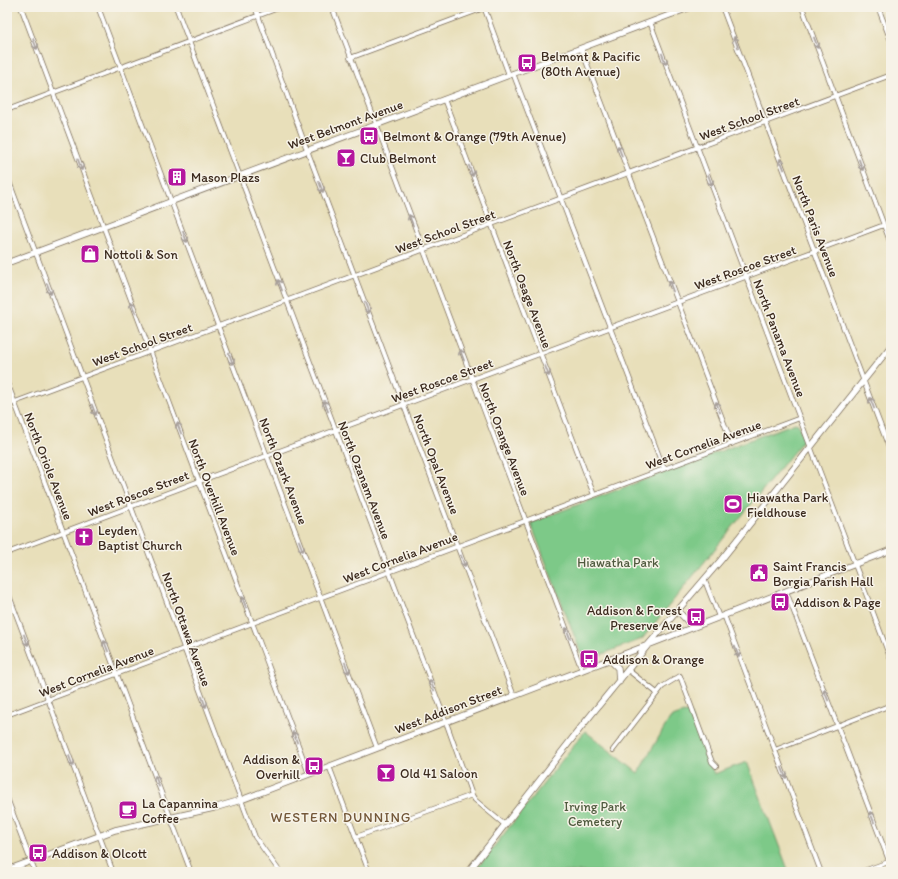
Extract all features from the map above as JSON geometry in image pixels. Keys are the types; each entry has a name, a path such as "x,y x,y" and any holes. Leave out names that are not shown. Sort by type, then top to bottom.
{"main road":[{"name":"West Belmont Avenue","path":"7,263 691,7"},
{"path":"468,872 648,645 705,581 891,346"},
{"name":"West Addison Street","path":"7,870 99,835 132,826 214,808 241,800 648,645 891,550"},
{"path":"678,611 690,624 699,625"},
{"path":"609,660 618,668 619,682"}],"street":[{"name":"North Overhill Avenue","path":"21,7 308,774"},
{"name":"North Ozark Avenue","path":"98,7 377,748"},
{"name":"North Ozanam Avenue","path":"176,7 446,722 472,795 475,800 505,825"},
{"name":"North Opal Avenue","path":"255,7 307,150 514,696"},
{"path":"7,110 281,7"},
{"name":"North Orange Avenue","path":"332,7 375,125 582,670"},
{"path":"350,58 484,7 561,198 664,469"},
{"name":"North Paris Avenue","path":"722,7 891,453"},
{"path":"802,7 891,244"},
{"path":"878,7 891,41"},
{"name":"North Panama Avenue","path":"650,22 891,660"},
{"path":"581,48 732,444"},
{"name":"West School Street","path":"7,405 891,75"},
{"name":"North Osage Avenue","path":"444,99 594,495"},
{"name":"North Ottawa Avenue","path":"7,176 255,837 280,872"},
{"name":"West Roscoe Street","path":"7,553 884,226"},
{"name":"North Oriole Avenue","path":"7,382 191,872"},
{"name":"West Cornelia Avenue","path":"7,715 800,418"},
{"path":"705,581 721,616 775,750 821,872"},
{"path":"7,590 113,872"},
{"path":"786,591 891,866"},
{"path":"628,670 657,693"},
{"path":"612,750 662,687 680,676 712,762 716,766"},
{"path":"775,750 891,705"},
{"path":"329,766 369,872"},
{"path":"356,837 472,795"},
{"path":"7,798 35,872"},
{"path":"861,872 890,861"}],"green space":[{"name":"Hiawatha Park","path":"795,423 798,424 804,439 642,639 584,661 531,524 532,522"},
{"name":"Irving Park Cemetery","path":"689,711 714,774 747,762 789,872 474,872 585,731 638,773 670,718"}],"place":[{"name":"Belmont & Pacific (80th Avenue)","path":"527,63"},
{"name":"Belmont & Orange (79th Avenue)","path":"369,136"},
{"name":"Club Belmont","path":"346,158"},
{"name":"Mason Plazs","path":"177,177"},
{"name":"Nottoli & Son","path":"90,254"},
{"name":"Hiawatha Park Fieldhouse","path":"733,504"},
{"name":"Leyden Baptist Church","path":"84,537"},
{"name":"Saint Francis Borgia Parish Hall","path":"759,573"},
{"name":"Addison & Page","path":"780,602"},
{"name":"Addison & Forest Preserve Ave","path":"696,617"},
{"name":"Addison & Orange","path":"589,659"},
{"name":"Addison & Overhill","path":"314,766"},
{"name":"Old 41 Saloon","path":"386,773"},
{"name":"La Capannina Coffee","path":"128,810"},
{"name":"Addison & Olcott","path":"38,853"}],"district":[{"name":"WESTERN DUNNING","path":"341,817"}]}
